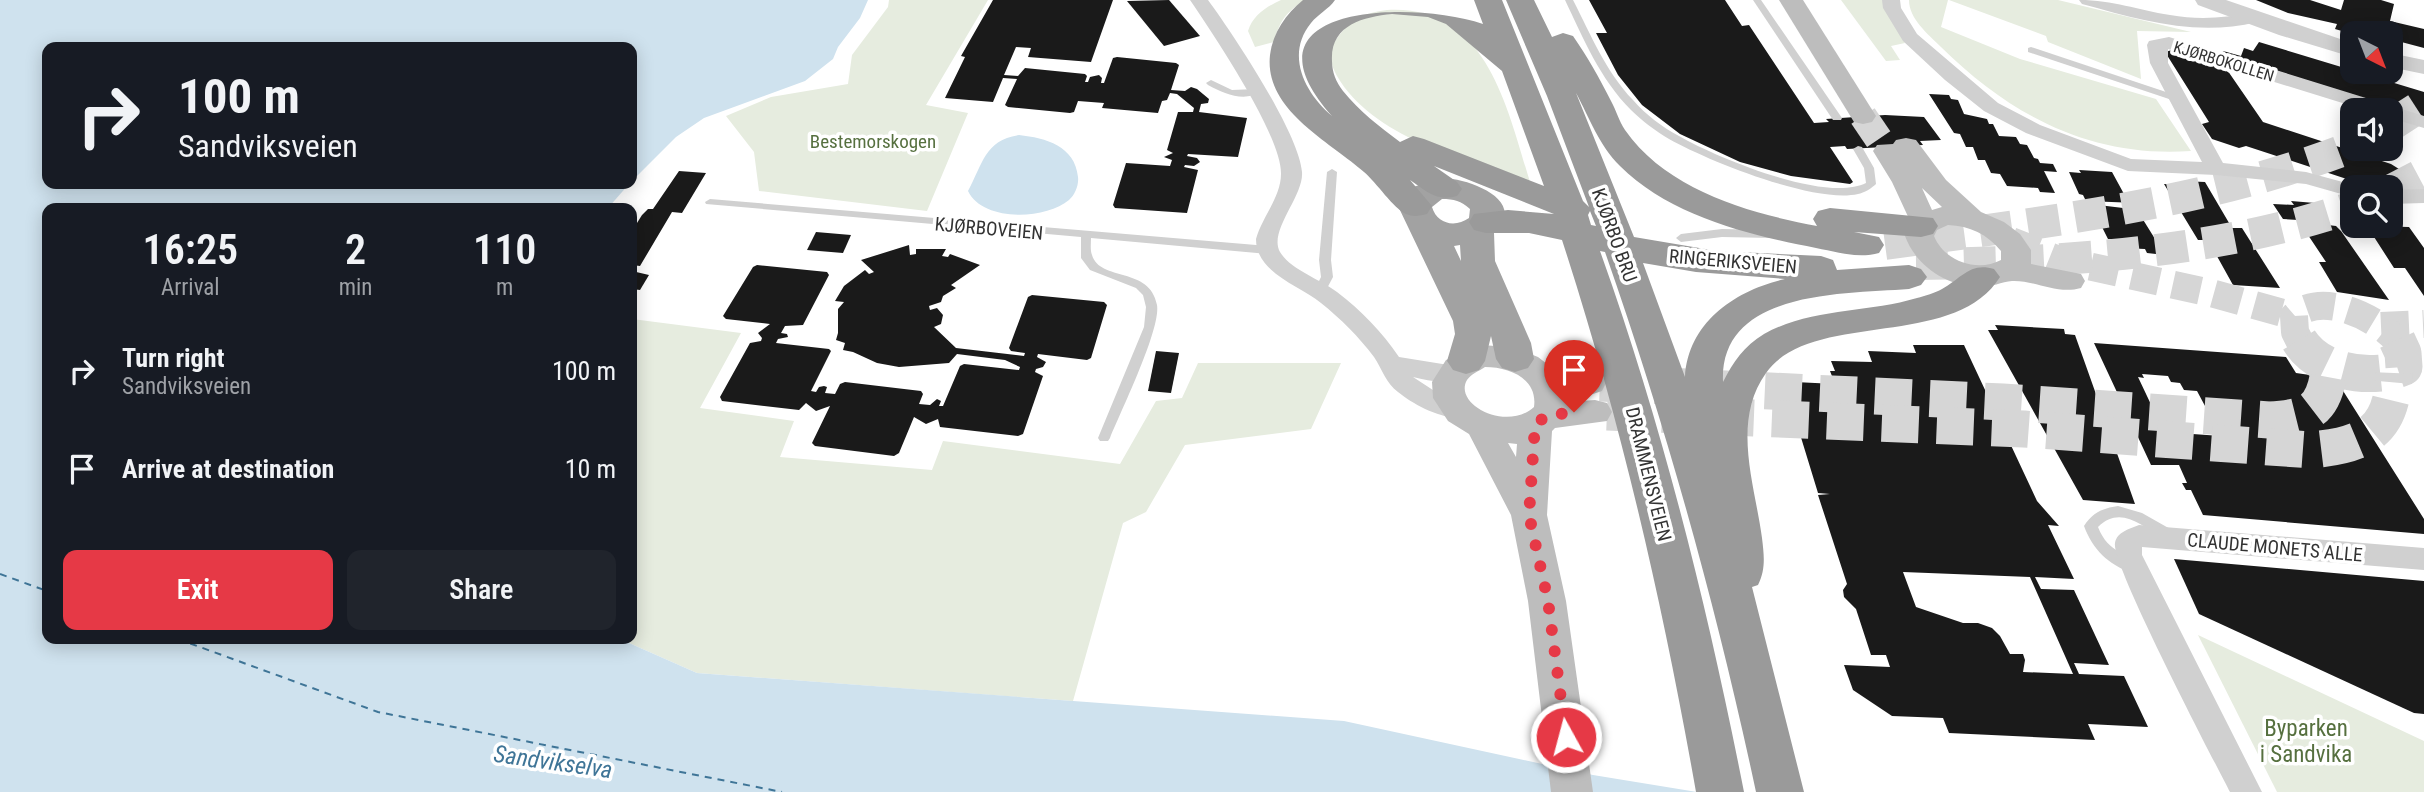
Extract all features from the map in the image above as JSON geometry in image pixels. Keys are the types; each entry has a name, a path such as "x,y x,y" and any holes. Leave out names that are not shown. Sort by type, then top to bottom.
{"highway":[{"path":"1321,0 1298,20 1287,41 1284,52 1286,78 1306,108 1390,177 1421,217 1471,321 1473,334 1459,367"},
{"path":"1488,0 1519,73"},
{"name":"KJØRBO BRU","path":"1520,0 1595,178 1636,291 1671,391 1751,660"},
{"path":"1542,0 1610,133 1635,160 1664,182 1694,200 1731,215 1890,258"},
{"path":"1515,359 1512,343 1478,261 1471,209 1360,126 1323,83 1317,62 1318,43 1334,21 1352,11 1392,4 1417,5 1455,18 1481,36 1519,73"},
{"name":"KJØRBO BRU","path":"1519,73 1590,275"},
{"path":"1592,94 1654,152 1724,191 1768,206 1822,218 1923,224"},
{"path":"1347,111 1437,157 1574,210"},
{"path":"1421,217 1425,194 1471,209"},
{"path":"1421,217 1452,235 1471,209"},
{"name":"RINGERIKSVEIEN","path":"1471,209 1574,210 1722,246 1890,258"},
{"name":"RINGERIKSVEIEN","path":"1471,209 1652,253 1721,264 1823,268 1890,258"},
{"path":"1780,792 1751,660 1737,504 1726,454 1709,409 1704,384 1707,354 1726,323 1744,308 1778,292 1815,286 1890,258"},
{"path":"1726,454 1732,410 1739,385 1760,356 1775,343 1818,329 1948,303 1996,274"},
{"name":"DRAMMENSVEIEN","path":"1590,275 1642,444 1697,677 1720,792"}],"main road":[{"path":"1791,0 1874,116 1811,0"},
{"path":"1883,147 1936,186 1970,218"},
{"path":"1883,147 1906,182 1923,224"},
{"path":"1996,274 2016,265 2018,258 2011,241 1993,227 1970,218 1944,216 1923,224 1918,234 1919,243 1931,257 1950,270 2070,281"},
{"path":"1470,419 1510,431 1574,412 1592,398 1545,378 1532,367 1515,359 1480,356 1459,367 1448,392 1470,419 1529,515"},
{"path":"1545,378 1551,391 1552,404 1540,420 1529,515 1548,601 1572,792"}],"street":[{"path":"1199,0 1221,27 1287,148 1293,172 1287,198 1267,235 1268,250 1276,261 1342,307 1407,387 1470,419"},
{"path":"1891,0 1910,37 1991,107 2033,129 2128,164 2306,178 2340,187"},
{"name":"KJØRBOKOLLEN","path":"2088,0 2186,24 2227,24 2251,18"},
{"path":"2206,0 2251,18 2340,46"},
{"name":"KJØRBOKOLLEN","path":"2216,169 2159,63 2156,44 2169,43 2346,98"},
{"path":"2403,63 2424,67"},
{"path":"2403,116 2424,122"},
{"path":"2403,197 2424,196"},
{"path":"1391,364 1432,373 1459,367"},
{"name":"CLAUDE MONETS ALLE","path":"2131,555 2139,536 2424,559"},
{"path":"2131,555 2246,792"}],"lane":[{"path":"1569,0 1621,93 1655,125 1698,151 1757,174 1842,193 1864,190 1871,184 1869,168 1883,147"},
{"path":"1757,0 1838,118"},
{"path":"2031,50 2178,99"},
{"path":"1211,83 1230,93 1256,92"},
{"path":"1320,291 1327,277 1325,260 1332,172"},
{"name":"KJØRBOVEIEN","path":"710,202 1268,250"},
{"path":"1681,238 1722,233 1797,234"},
{"path":"1086,236 1086,257 1096,269 1125,277 1140,286 1150,297 1154,310 1150,327 1104,438"},
{"path":"2131,555 2107,555 2095,541 2091,526 2100,514 2111,510 2134,515 2177,539"}],"green space":[{"name":"Bestemorskogen","path":"889,0 988,0 926,105 968,113 927,211 759,191 754,152 726,116 771,97 848,84 852,55 888,7"},
{"path":"1281,0 1306,0 1285,17 1274,42 1255,47 1248,31 1250,25 1261,12"},
{"path":"1841,0 1882,0 1905,43 1891,46 1900,60 1886,61"},
{"path":"1909,0 1948,0 1941,27 2020,59 2156,99 2191,151 2120,147 2055,128 2024,112 1968,72 1931,37 1912,14"},
{"path":"1949,0 2058,0 2191,32 2137,31 2141,79 2048,42 2046,36"},
{"path":"1387,10 1421,13 1449,24 1471,43 1488,67 1502,95 1531,185 1424,145 1374,116 1353,98 1333,67 1333,45 1346,27 1357,19 1369,13"},
{"path":"637,320 741,333 700,408 794,421 780,457 932,470 943,441 1120,464 1156,401 1182,398 1198,363 1341,363 1311,429 1185,445 1146,512 1123,523 1073,701 697,673 631,644 637,644"},
{"name":"Byparken i Sandvika","path":"2198,635 2424,741 2424,792 2277,792"}],"water":[{"name":"Sandvikselva","path":"0,0 868,0 860,18 838,47 833,59 805,81 704,118 676,137 637,176 637,42 42,42 42,189 625,189 612,203 42,203 42,644 631,644 697,673 1344,721 1593,775 1697,792 0,792"},
{"path":"1019,135 1049,141 1071,158 1076,166 1078,180 1075,193 1069,200 1045,211 1015,215 987,208 976,201 968,191 986,154 999,142"}],"building":[{"path":"993,0 1113,0 1091,62 1028,57 1031,48 1016,47 1004,75 1018,76 1025,68 1085,74 1085,82 1088,82 1090,77 1099,75 1102,78 1101,83 1104,83 1113,58 1176,63 1179,65 1171,90 1185,91 1191,87 1197,89 1209,99 1208,103 1201,104 1199,112 1247,118 1238,157 1188,154 1187,156 1197,158 1200,162 1184,167 1198,170 1187,213 1115,208 1113,205 1126,163 1170,166 1172,160 1164,157 1173,153 1167,150 1178,112 1193,112 1194,108 1177,94 1170,93 1167,100 1162,101 1158,113 1102,108 1104,103 1078,101 1074,112 1070,113 1008,107 1005,105 1017,79 1003,78 993,102 945,98 965,57 961,56"},
{"path":"1169,0 1200,36 1164,46 1127,1"},
{"path":"1589,0 1725,0 1742,26 1749,25 1814,123 1829,122 1826,119 1885,115 1924,117 1941,140 1920,141 1923,145 1847,149 1845,146 1830,147 1853,182 1850,184 1791,176 1740,162 1680,134 1642,105 1618,75 1596,33 1607,33"},
{"path":"2256,0 2310,0 2341,10 2344,0 2381,0 2394,4 2390,21 2340,21 2340,30 2335,29 2337,24 2288,13"},
{"path":"2403,24 2424,29 2424,48 2403,42"},
{"path":"2259,42 2340,67 2340,84 2398,84 2424,92 2424,117 2403,110 2403,98 2363,98 2222,54 2223,51 2241,56 2244,48 2253,51"},
{"path":"2179,48 2221,61 2263,122 2340,147 2340,161 2382,161 2391,164 2399,169 2408,181 2406,184 2410,190 2403,191 2403,175 2340,177 2246,146 2239,148 2212,139 2202,124 2209,122 2165,52"},
{"path":"1929,94 1949,95 1951,99 1958,100 1964,114 1987,119 1999,136 2016,137 2020,144 2027,145 2040,163 2053,164 2057,172 2044,171 2055,193 2040,192 2038,188 2007,186 2000,174 1991,173 1985,160 1978,160 1973,147 1966,147 1960,134 1954,133"},
{"path":"2079,170 2112,172 2124,194 2132,194 2137,203 2086,201 2083,195 2079,194 2069,172 2081,173"},
{"path":"679,171 706,173 682,213 672,212 640,266 637,266 637,223 648,209 653,209"},
{"path":"2181,181 2205,182 2232,228 2242,228 2280,288 2233,285 2208,240 2198,240 2164,184 2184,185"},
{"path":"2291,201 2315,203 2329,222 2325,222 2340,230 2340,238 2346,238 2389,300 2337,292 2319,262 2326,262 2298,220 2283,219 2273,204 2294,205"},
{"path":"2090,204 2148,211 2152,217 2142,218 2165,255 2147,253 2145,249 2122,248 2118,239 2108,239 2102,227 2106,227 2098,211 2094,211"},
{"path":"2403,227 2409,227 2424,248 2424,296 2405,268 2394,268 2375,238 2403,238"},
{"path":"816,232 851,235 843,253 807,250"},
{"path":"909,245 910,255 916,254 916,249 946,249 942,256 948,257 950,254 980,265 951,285 956,288 943,296 941,302 929,306 930,310 937,308 943,315 941,324 934,327 956,348 1024,356 1025,353 1011,351 1009,348 1028,297 1032,295 1104,302 1107,305 1091,358 1087,360 1038,354 1037,357 1046,362 1035,372 1043,376 1023,434 1018,436 940,427 938,419 926,424 914,417 899,453 894,456 815,446 812,443 830,406 816,411 806,403 799,410 722,401 720,397 750,343 761,341 758,333 770,324 726,319 723,316 753,267 757,265 827,272 829,275 803,325 785,326 781,333 787,334 788,337 778,339 776,343 831,351 811,391 816,392 819,387 824,386 827,387 825,393 835,394 840,384 845,382 921,391 923,394 919,404 930,405 937,399 941,401 939,406 943,406 960,366 964,364 1019,370 1020,367 1005,360 957,354 949,363 899,367 877,363 843,350 845,343 836,340 838,309 844,302 835,301 844,286 865,270 869,274 874,272 861,260"},
{"path":"637,272 649,275 640,290 637,290"},
{"path":"1995,325 2064,329 2065,334 2075,335 2135,504 2083,500 1988,330 1998,330"},
{"path":"2094,343 2286,357 2296,373 2310,375 2316,384 2340,386 2424,519 2424,534 2203,515 2191,490 2186,490 2182,483 2187,483 2179,465 2151,465","holes":["2142,374 2168,376 2171,382 2180,383 2184,390 2197,391 2221,436 2164,432 2138,377 2144,378"]},
{"path":"1913,345 1964,345 2037,501 2059,526 2048,525 2074,579 2035,577 2041,589 2074,590 2109,665 2074,663 2079,674 2124,676 2148,727 2088,724 2095,740 1949,733 1943,718 1892,716 1853,690 1844,665 1890,667 1886,655 1871,655 1856,609 1844,597 1843,590 1847,584 1818,495 1830,494 1818,493 1788,395 1795,382 1835,384 1830,371 1835,371 1831,361 1872,362 1868,351 1916,353","holes":["1903,572 2030,577 2073,674 2023,672 2023,654 2010,654 1992,628 1978,623 1963,623 1916,607"]},
{"path":"1156,351 1179,353 1171,393 1148,391"},
{"path":"2174,559 2424,581 2424,714 2414,713 2199,614"}],"ferry route":[{"path":"0,574 42,589"},
{"path":"192,644 378,712 782,792"}],"tunnel":[{"path":"2403,118 2424,104"},
{"path":"1863,116 1884,147"},
{"path":"1885,244 2062,219 2181,197 2296,167 2340,151"},
{"path":"2403,184 2424,173"},
{"path":"1916,264 2081,258 2193,245 2301,223 2340,211"},
{"path":"2011,241 2056,259 2211,293 2294,316"},
{"path":"2294,316 2319,306 2349,310 2377,324 2398,342"},
{"path":"2294,316 2295,332 2299,340"},
{"path":"2381,326 2424,324"},
{"path":"2299,340 2308,351 2330,365"},
{"path":"2330,365 2362,373 2377,373 2404,367 2403,353 2398,342"},
{"path":"1600,383 2003,402 2269,420 2296,417 2314,408 2325,391 2330,365"},
{"path":"1607,412 2024,429 2311,450 2347,444 2372,431 2388,409 2394,373"}],"route":[{"path":"1566,737 1548,601 1529,515 1534,479 1532,449 1535,425 1546,416 1574,412"}]}
